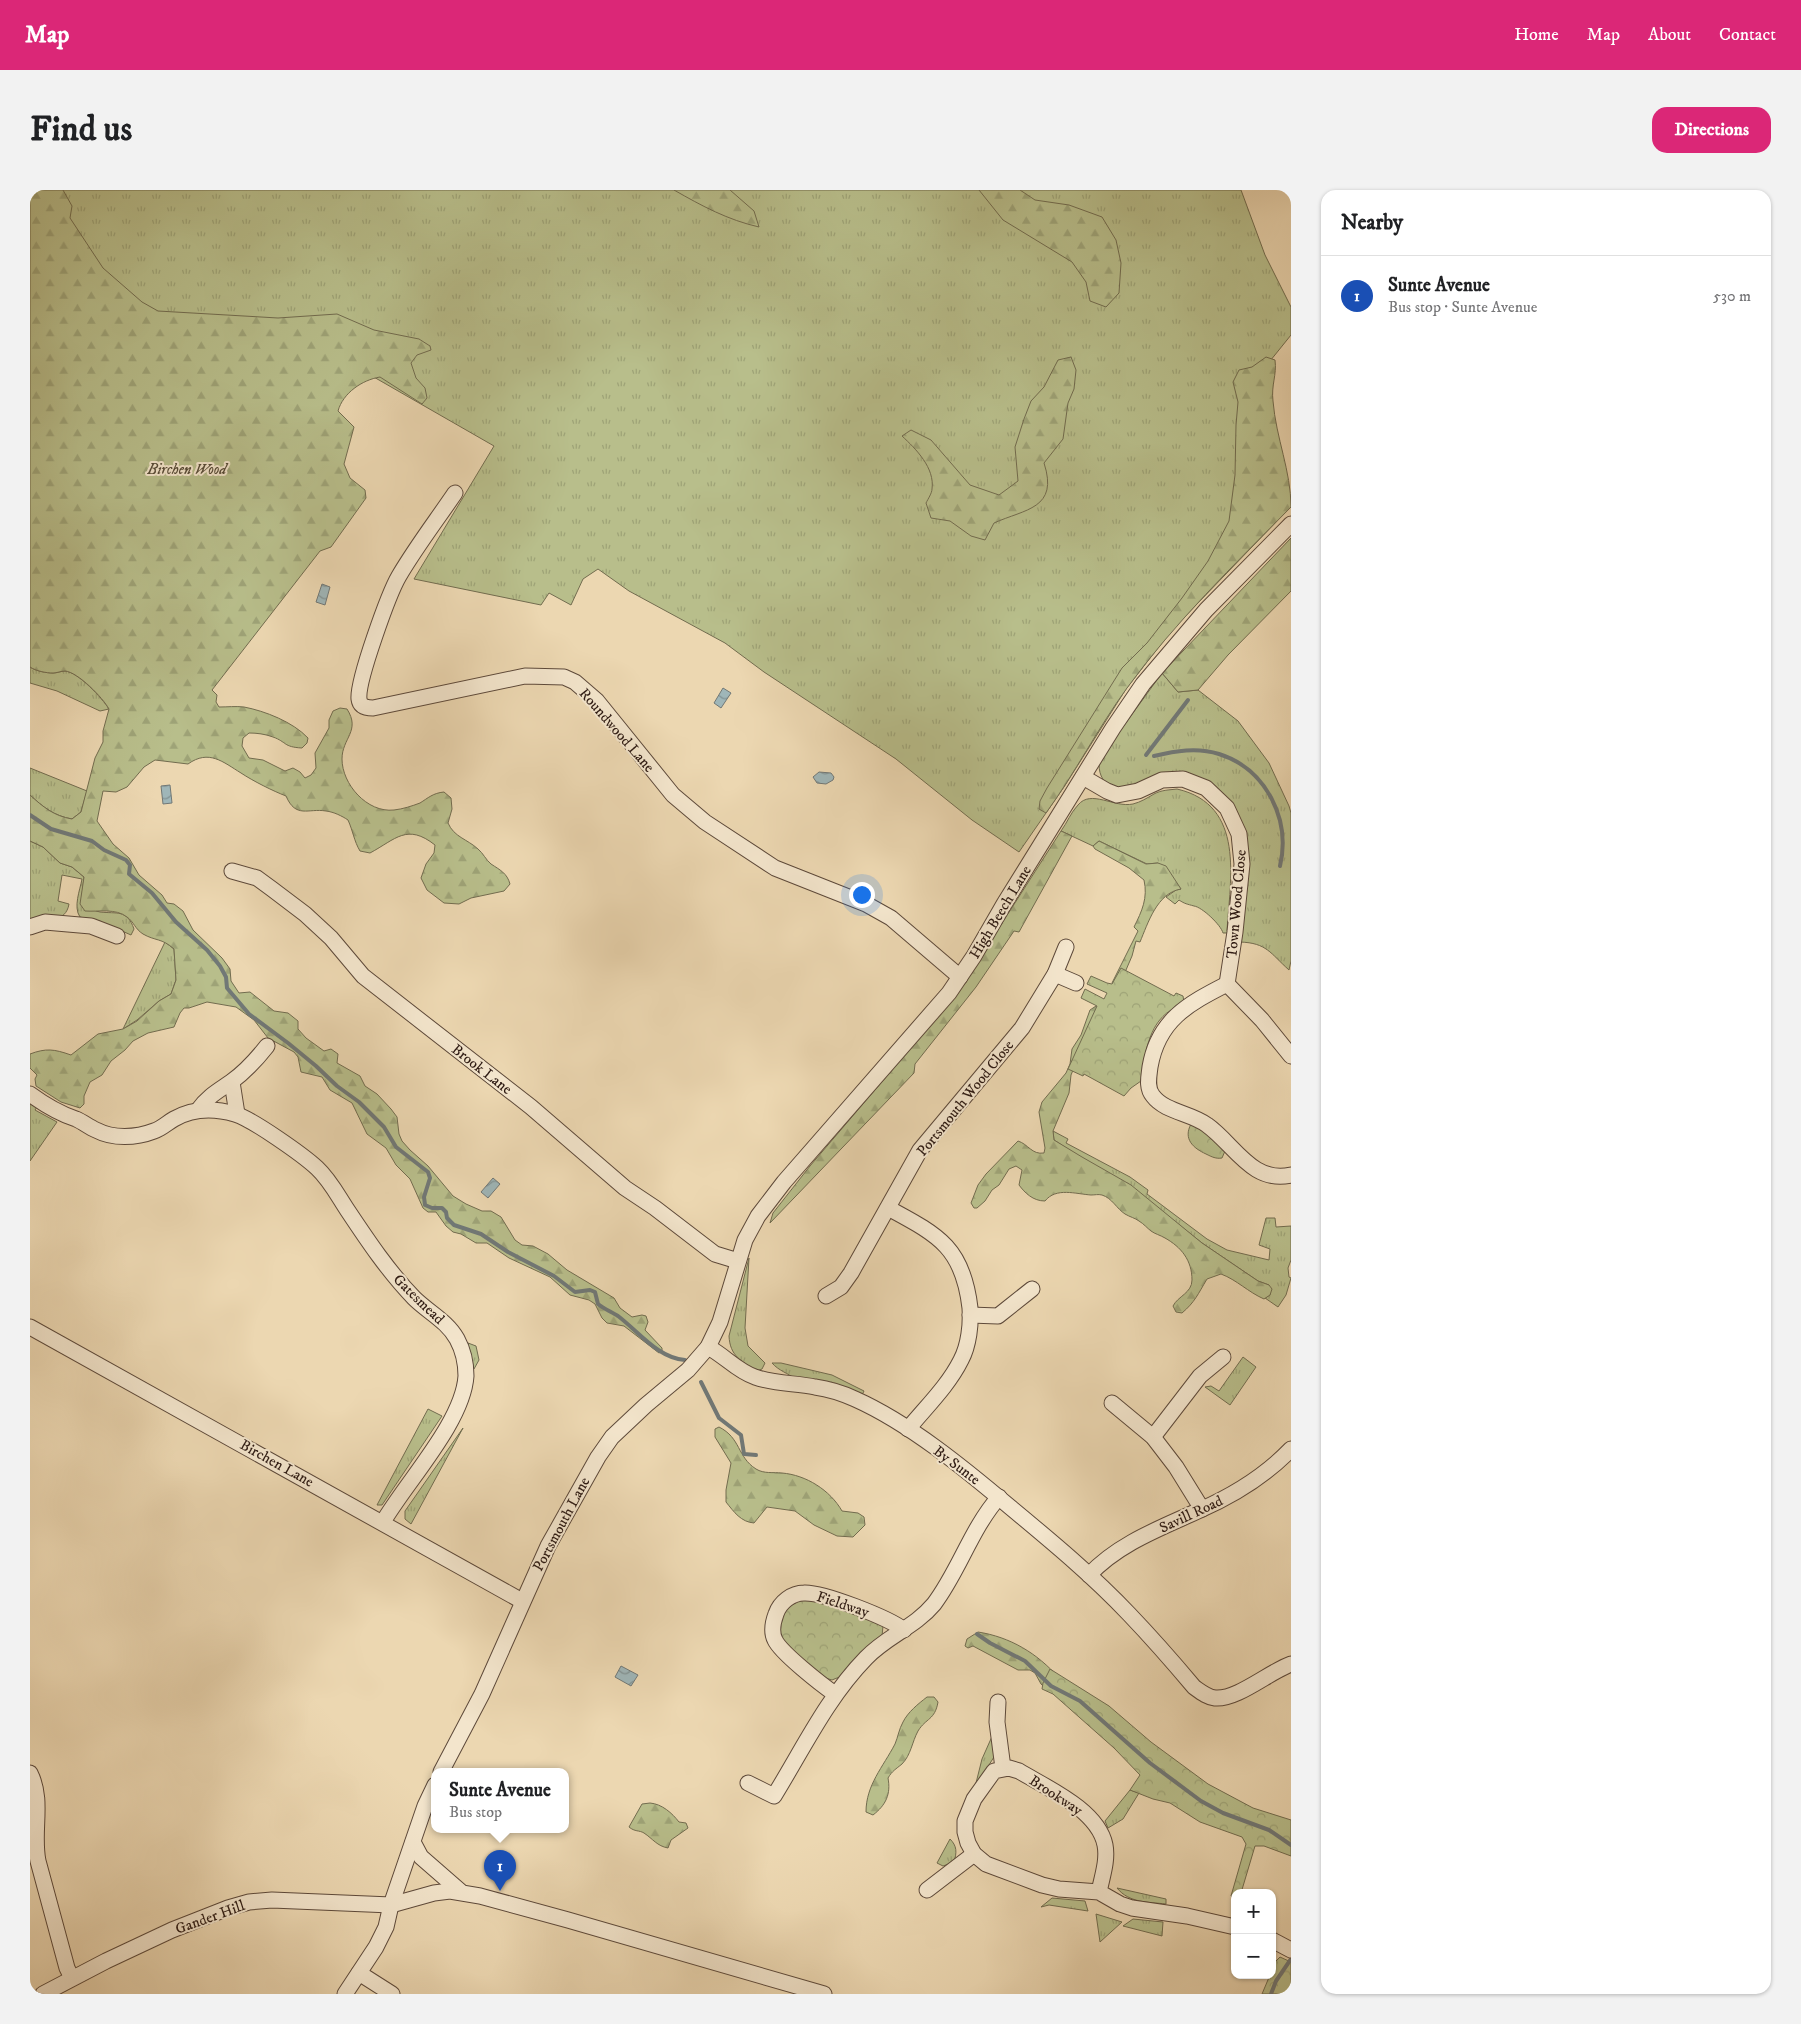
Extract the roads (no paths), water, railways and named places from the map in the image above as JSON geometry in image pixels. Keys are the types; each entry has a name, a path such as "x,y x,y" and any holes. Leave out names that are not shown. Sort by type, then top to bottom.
{"street":[{"name":"Roundwood Lane","path":"455,493 394,586 375,635 363,675 359,700 361,705 366,708 373,708 525,676 564,677 586,690 597,701 673,795 705,822 775,868 866,904 885,914 960,977"},
{"name":"High Beech Lane","path":"724,1308 746,1240 758,1216 770,1199 920,1028 960,977 1129,704 1162,660 1206,610 1291,524"},
{"name":"Town Wood Close","path":"1083,777 1106,791 1117,794 1138,791 1162,780 1183,779 1206,788 1227,808 1239,834 1242,857 1236,932 1227,984"},
{"name":"Brook Lane","path":"232,871 257,878 305,914 330,938 363,976 531,1107 625,1188 655,1208 715,1254 738,1262"},
{"path":"30,927 45,922 91,926 117,936"},
{"name":"Portsmouth Wood Close","path":"826,1296 841,1287 851,1273 929,1138 1022,1028 1055,974 1066,947"},
{"path":"1055,974 1076,983"},
{"path":"1291,1056 1262,1020 1227,984 1185,1008 1168,1025 1158,1039 1152,1054 1149,1088 1152,1096 1159,1102 1206,1124 1251,1166 1265,1174 1280,1178 1291,1175"},
{"name":"Gatesmead","path":"198,1110 205,1099 232,1082 248,1068 267,1046"},
{"path":"232,1082 237,1114"},
{"name":"Gatesmead","path":"30,1094 40,1102 66,1116 106,1134 115,1136 129,1136 156,1131 186,1113 198,1110 237,1114 317,1168 327,1178 392,1274 416,1299 447,1325 458,1340 464,1358 466,1373 464,1390 459,1405 449,1425 383,1522"},
{"path":"888,1208 930,1232 955,1256 964,1272 970,1315 968,1343 963,1358 954,1373 908,1430"},
{"path":"970,1315 998,1316 1032,1289"},
{"name":"Portsmouth Lane","path":"443,1768 482,1694 522,1601 575,1495 612,1437 646,1405 688,1370 708,1347 724,1308"},
{"name":"Birchen Lane","path":"30,1327 522,1601"},
{"name":"By Sunte","path":"708,1347 726,1358 740,1370 756,1378 835,1391 856,1399 908,1430 961,1467 999,1497 1089,1575 1128,1613 1194,1687 1203,1694 1215,1698 1236,1694 1257,1680 1291,1664"},
{"path":"1154,1437 1200,1376 1223,1357"},
{"path":"1112,1403 1154,1437 1176,1466 1202,1510"},
{"name":"Savill Road","path":"1089,1575 1107,1557 1122,1547 1202,1510 1256,1480 1275,1466 1291,1449"},
{"path":"748,1782 774,1796 844,1682 878,1646 916,1623 936,1601 984,1517 999,1497"},
{"name":"Fieldway","path":"835,1694 801,1666 775,1640 773,1621 782,1602 793,1595 804,1593 817,1594 886,1619 904,1630"},
{"path":"998,1702 998,1731 1003,1768 994,1771 988,1777 974,1799 965,1821 968,1843 974,1854 986,1864 1042,1885 1058,1889 1099,1892 1120,1904 1132,1908 1187,1916 1231,1925"},
{"name":"Brookway","path":"1003,1768 1019,1772 1051,1790 1077,1807 1095,1823 1106,1846 1106,1860 1099,1892"},
{"path":"30,1773 38,1801 34,1844 72,1978"},
{"path":"345,1994 360,1973 386,1927 391,1905 431,1793"},
{"path":"413,1842 421,1856 460,1892 568,1920 824,1994"},
{"path":"927,1890 974,1854"},
{"name":"Gander Hill","path":"43,1994 172,1930 228,1908 249,1902 272,1900 391,1905 434,1893 460,1892"},
{"path":"1276,1942 1290,1949"},
{"path":"360,1973 392,1994"}],"water":[{"path":"322,584 330,587 325,605 316,602"},
{"path":"723,688 731,693 721,708 714,703"},
{"path":"819,772 831,773 834,777 833,780 826,784 817,783 813,777"},
{"path":"170,785 172,803 163,804 161,786"},
{"path":"493,1178 500,1184 488,1198 481,1192"},
{"path":"621,1666 638,1675 631,1686 615,1677"}],"waterway":[{"path":"1146,755 1188,700"},
{"path":"1154,756 1186,750 1211,752 1236,761 1250,771 1262,784 1278,814 1282,831 1280,866"},
{"path":"30,815 51,829 92,841 104,850 126,860 130,865 129,874 152,893 176,922 207,950 220,966 226,977 227,988 249,1014 288,1043 337,1086 359,1102 384,1127 396,1147 428,1172 430,1178 424,1197 425,1205 432,1208 442,1208 446,1212 447,1218 454,1225 481,1234 508,1252 554,1276 575,1292 590,1290 595,1292 598,1304 618,1316 649,1343 666,1355 685,1360"},
{"path":"701,1382 719,1418 741,1435 744,1454 756,1455"},
{"path":"977,1634 1025,1661 1051,1686 1080,1701 1150,1763 1201,1801 1223,1813 1269,1830 1291,1845"},
{"path":"1271,1994 1276,1981 1291,1959"}],"place":[{"name":"Sunte Avenue","path":"500,1891"}],"park label":[{"name":"Birchen Wood","path":"187,469"}]}
